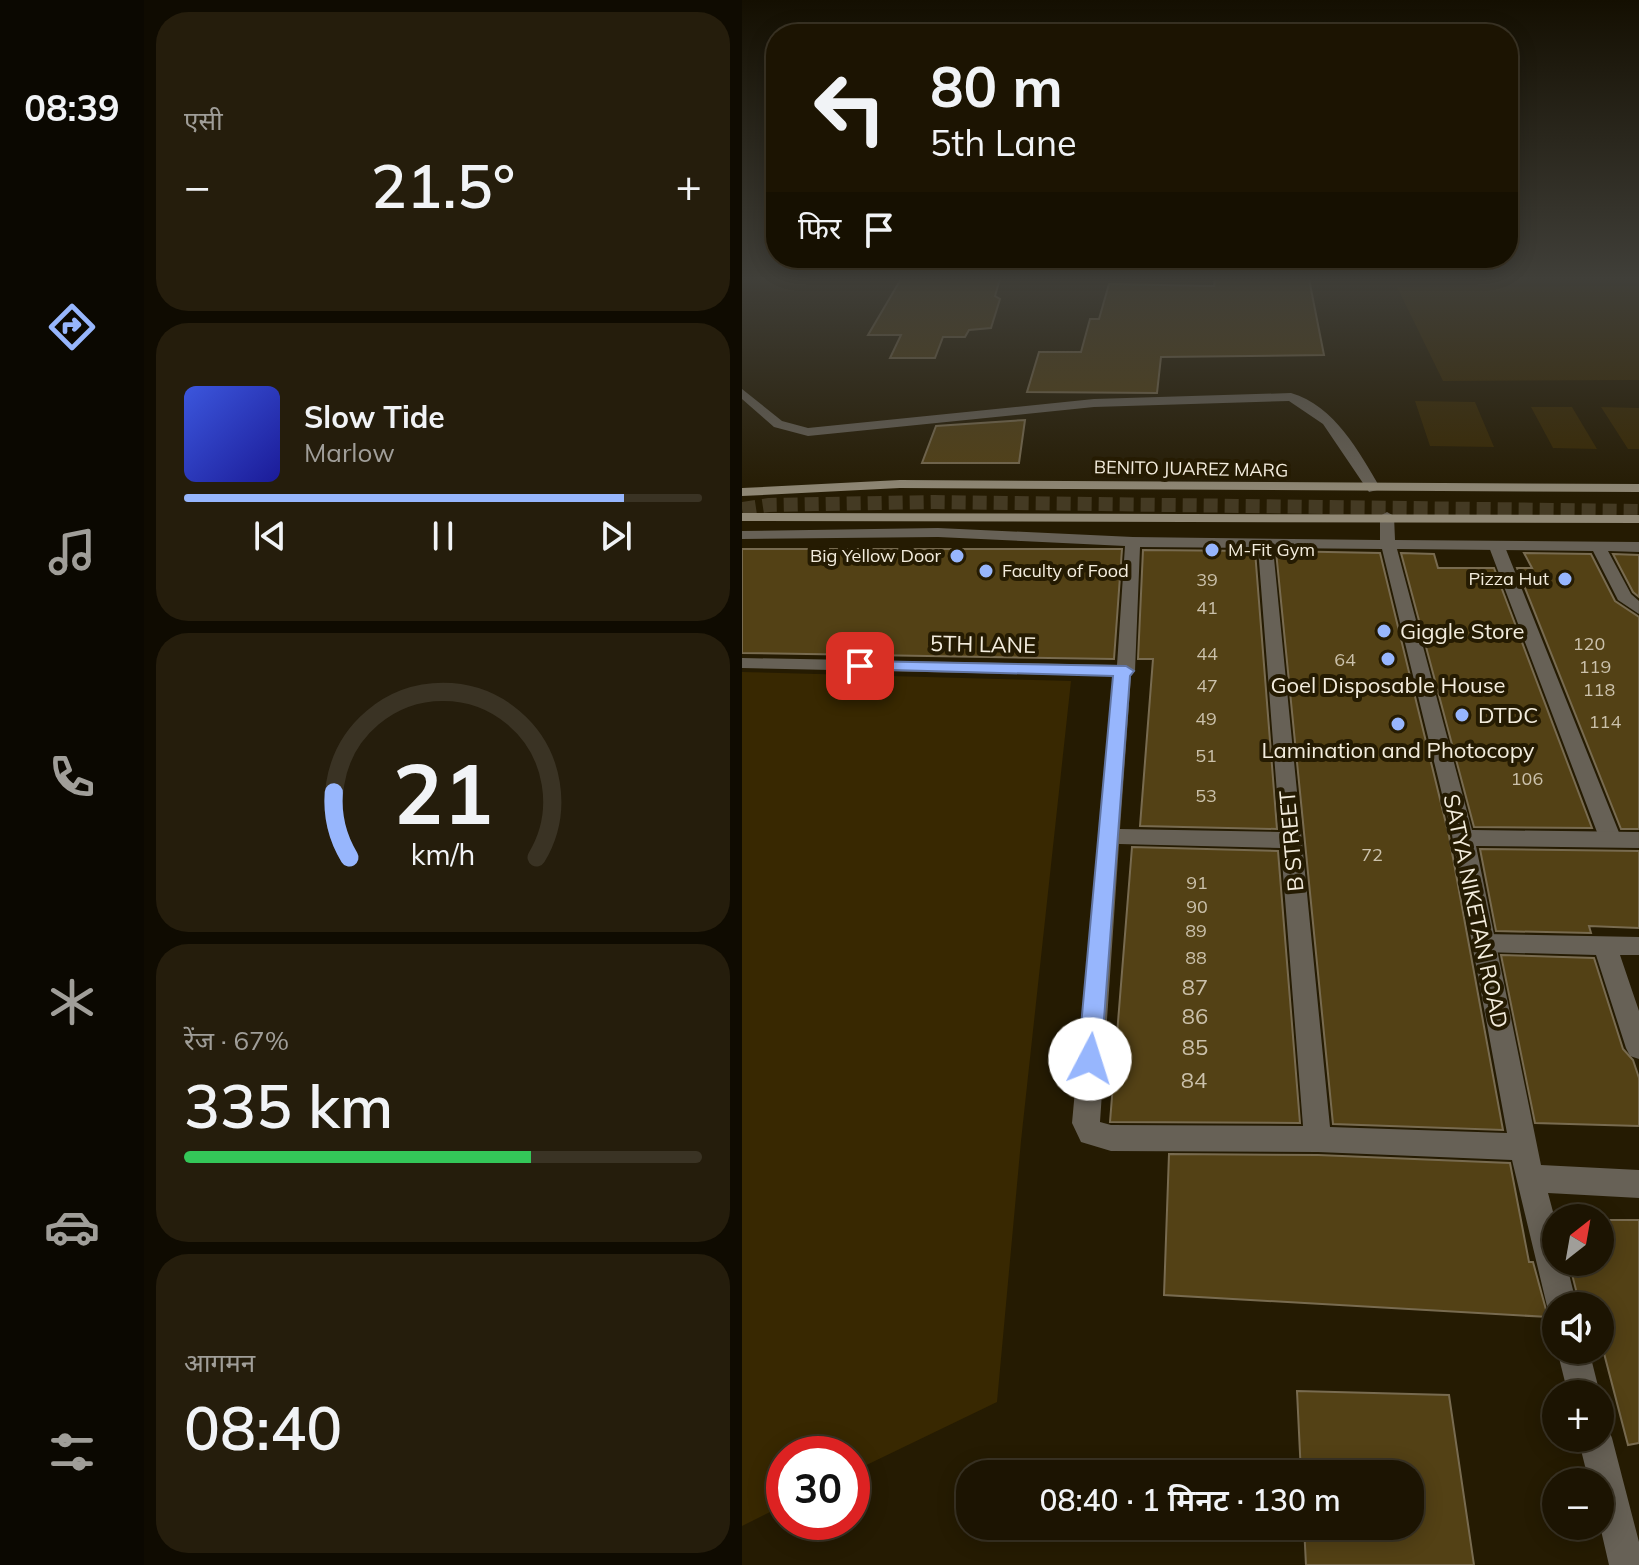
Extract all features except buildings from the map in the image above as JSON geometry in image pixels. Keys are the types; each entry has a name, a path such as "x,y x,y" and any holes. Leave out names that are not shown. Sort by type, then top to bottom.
{"street":[{"path":"742,393 778,424 808,432 1094,403 1291,397 1313,406 1361,466 1374,489"},
{"name":"BENITO JUAREZ MARG","path":"742,492 900,484 1374,489 1639,488"},
{"path":"742,517 1387,516 1639,519"},
{"name":"SATYA NIKETAN ROAD","path":"1387,516 1388,544 1463,838 1523,1147 1559,1292"},
{"path":"742,535 861,531 1061,535 1133,542 1639,547"},
{"path":"1133,542 1126,671 1122,673 1085,1123 1091,1133 1111,1138 1318,1139 1523,1147"},
{"name":"B STREET","path":"1265,543 1318,1139"},
{"path":"1598,546 1639,609"},
{"path":"1497,547 1611,840"},
{"name":"5TH LANE","path":"742,663 1126,671"},
{"path":"1108,836 1291,840"},
{"path":"1463,838 1639,840"},
{"path":"1484,943 1639,946"},
{"path":"1605,945 1638,1042"},
{"path":"1531,1178 1639,1184"},
{"path":"1599,1452 1627,1565"}],"shaded area":[{"path":"1429,352 1639,352 1639,380 1443,381"},
{"path":"1415,401 1475,402 1494,447 1430,446"},
{"path":"1531,407 1572,407 1597,449 1553,448"},
{"path":"1601,407 1639,408 1639,449 1628,449"},
{"path":"742,672 1071,681 1021,1141 997,1402 870,1463 870,1436 766,1436 766,1514 742,1526"}],"tunnel":[{"path":"742,509 769,505 934,502 1639,511"}],"place":[{"name":"M-Fit Gym","path":"1212,550"},
{"name":"Big Yellow Door","path":"957,556"},
{"name":"Faculty of Food","path":"986,571"},
{"name":"Pizza Hut","path":"1565,579"},
{"name":"Giggle Store","path":"1384,631"},
{"name":"Goel Disposable House","path":"1388,659"},
{"name":"DTDC","path":"1462,715"},
{"name":"Lamination and Photocopy","path":"1398,724"}],"route":[{"path":"860,666 1126,671 1122,673 1090,1059"}]}
